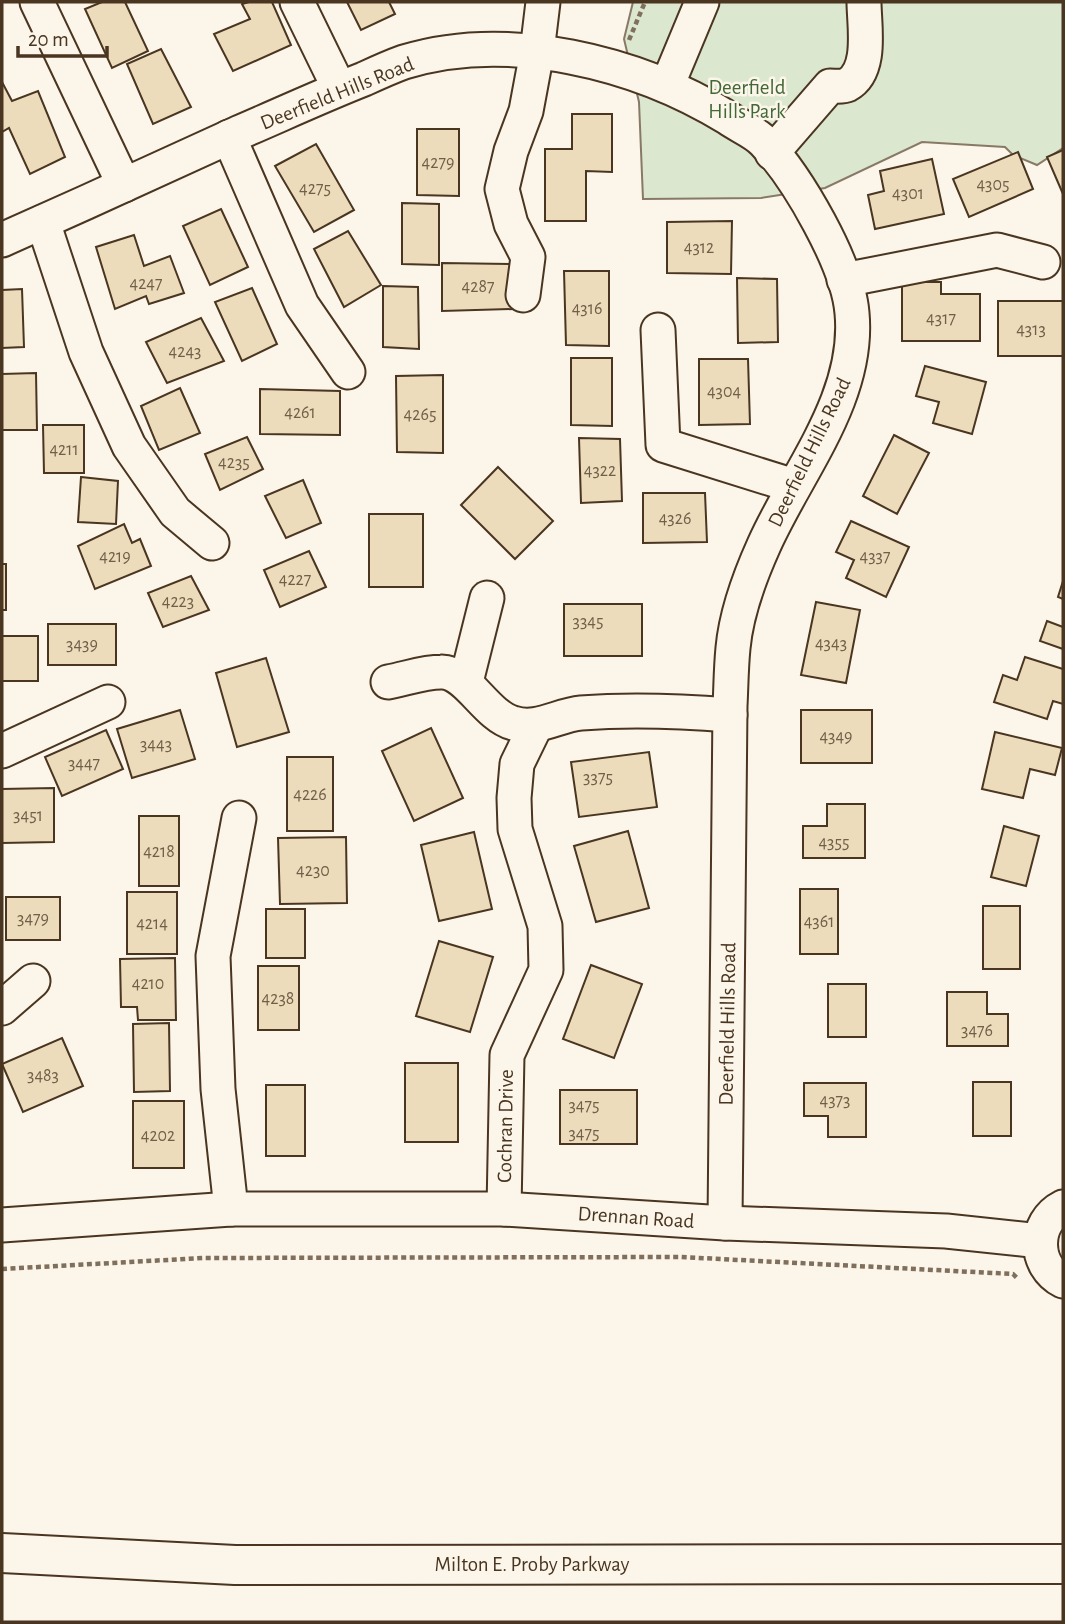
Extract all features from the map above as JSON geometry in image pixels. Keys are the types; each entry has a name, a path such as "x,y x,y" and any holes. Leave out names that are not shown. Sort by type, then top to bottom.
{"highway":[{"name":"Milton E. Proby Parkway","path":"2,1553 236,1565 1063,1564"}],"street":[{"path":"37,2 124,185"},
{"path":"297,2 339,89"},
{"path":"523,295 528,257 511,224 502,189 511,151 526,111 543,2"},
{"path":"667,86 702,2"},
{"path":"772,153 830,86 846,85 858,74 864,62 864,2"},
{"name":"Deerfield Hills Road","path":"2,240 404,62 453,52 500,48 557,54 667,86 710,108 762,140 788,174 825,234 844,281 852,313 850,367 840,397 764,546 744,599 733,645 725,1223"},
{"path":"229,138 303,305 348,372"},
{"path":"43,222 86,352 129,446 175,512 212,543"},
{"path":"844,281 997,250 1043,262"},
{"path":"659,330 663,445 794,486"},
{"path":"466,682 487,598"},
{"path":"388,682 443,671 466,682 487,709 513,723 536,725 577,713 648,710 730,715"},
{"path":"2,751 108,702"},
{"name":"Cochran Drive","path":"504,1209 507,1055 546,970 545,926 515,829 517,765 536,725"},
{"path":"231,1209 218,1089 213,956 239,818"},
{"path":"2,1008 33,981"},
{"path":"1063,1207 1049,1217 1040,1241 1048,1268 1063,1281"},
{"name":"Drennan Road","path":"2,1226 231,1209 504,1209 725,1223 946,1231 1040,1241"}],"path":[{"path":"626,49 645,2"},
{"path":"2,1269 203,1258 681,1257 1013,1274 1021,1282"}],"green space":[{"name":"Deerfield Hills Park","path":"633,2 1063,2 1063,148 1037,165 1013,155 1005,147 922,142 825,188 761,198 643,199 639,102 624,39"}],"building":[{"path":"102,2 125,2 148,51 112,68 85,9"},
{"path":"272,2 291,45 233,71 214,34 250,19 242,4"},
{"path":"347,2 389,2 395,14 361,30"},
{"path":"161,49 191,107 153,124 127,64"},
{"path":"2,82 12,101 38,91 65,157 30,174 9,128 2,132"},
{"path":"572,114 612,114 612,172 586,171 586,221 545,221 545,149 572,149"},
{"path":"417,129 459,129 459,196 417,195"},
{"path":"316,144 354,210 314,232 275,166"},
{"path":"1063,150 1063,194 1047,157"},
{"path":"1018,152 1033,189 969,217 953,179"},
{"path":"932,159 944,214 875,229 868,195 884,191 880,171"},
{"path":"402,203 439,204 439,265 402,264"},
{"path":"221,209 248,267 210,285 183,226"},
{"path":"732,221 731,274 667,273 667,222"},
{"path":"348,231 381,285 344,307 314,249"},
{"path":"134,235 144,266 170,256 184,293 149,304 146,296 115,309 96,247"},
{"path":"442,263 514,264 514,309 442,311"},
{"path":"564,271 609,271 609,346 566,345"},
{"path":"737,278 777,279 778,342 738,343"},
{"path":"902,282 941,282 941,294 980,294 980,341 902,341"},
{"path":"383,286 418,287 419,349 383,347"},
{"path":"252,288 277,344 242,361 215,302"},
{"path":"22,289 24,347 2,348 2,290"},
{"path":"998,301 1063,301 1063,356 998,356"},
{"path":"201,318 224,361 167,383 146,342"},
{"path":"571,358 612,358 612,426 571,425"},
{"path":"699,359 748,359 750,424 699,425"},
{"path":"925,366 986,382 972,434 933,423 939,402 916,396"},
{"path":"36,373 37,430 2,430 2,374"},
{"path":"443,375 443,453 397,452 396,376"},
{"path":"180,388 200,433 159,450 141,406"},
{"path":"260,389 340,391 340,435 260,434"},
{"path":"43,425 84,425 84,473 44,473"},
{"path":"894,435 929,453 897,514 863,496"},
{"path":"247,437 263,469 220,490 205,454"},
{"path":"579,438 620,439 622,501 581,503"},
{"path":"498,467 553,521 515,559 461,505"},
{"path":"81,477 118,481 116,524 78,522"},
{"path":"303,480 321,523 286,538 265,496"},
{"path":"643,493 705,493 707,542 643,543"},
{"path":"369,514 423,514 423,587 369,587"},
{"path":"851,521 909,547 886,597 846,578 854,560 836,552"},
{"path":"124,524 132,543 140,539 151,566 95,589 78,546"},
{"path":"309,551 326,587 280,607 264,570"},
{"path":"2,564 6,564 6,610 2,610"},
{"path":"191,576 209,610 163,627 148,593"},
{"path":"1063,581 1063,599 1058,597"},
{"path":"816,602 860,610 846,683 801,675"},
{"path":"564,604 642,604 642,656 564,656"},
{"path":"1047,621 1063,627 1063,649 1040,641"},
{"path":"48,624 116,624 116,665 48,665"},
{"path":"2,636 38,636 38,681 2,681"},
{"path":"1025,657 1063,669 1063,704 1053,701 1047,719 994,702 1003,675 1017,680"},
{"path":"266,658 289,732 237,747 216,673"},
{"path":"180,710 195,759 132,778 117,729"},
{"path":"801,710 872,710 872,763 801,763"},
{"path":"431,728 463,798 414,821 382,751"},
{"path":"106,730 123,769 62,796 45,757"},
{"path":"995,732 1062,748 1055,775 1030,769 1023,798 982,789"},
{"path":"649,752 657,807 579,817 571,762"},
{"path":"287,757 333,757 333,831 287,831"},
{"path":"54,788 54,842 2,843 2,789"},
{"path":"827,804 865,804 865,858 803,858 803,826 827,826"},
{"path":"139,816 179,816 179,886 139,886"},
{"path":"1004,826 1039,836 1026,886 991,877"},
{"path":"628,831 649,908 596,922 574,846"},
{"path":"474,832 492,909 439,921 421,845"},
{"path":"346,837 347,903 280,904 278,838"},
{"path":"800,889 838,889 838,954 800,954"},
{"path":"127,892 177,892 177,954 127,954"},
{"path":"6,897 60,897 60,940 6,940"},
{"path":"983,906 1020,906 1020,969 983,969"},
{"path":"266,909 305,909 305,958 266,958"},
{"path":"439,941 493,957 470,1032 416,1016"},
{"path":"175,958 176,1020 138,1020 137,1007 121,1007 120,959"},
{"path":"591,965 642,984 614,1058 563,1039"},
{"path":"258,966 299,966 299,1030 258,1030"},
{"path":"828,984 866,984 866,1037 828,1037"},
{"path":"947,992 987,992 987,1014 1008,1014 1008,1046 947,1046"},
{"path":"169,1023 170,1091 134,1092 133,1024"},
{"path":"62,1038 83,1086 23,1112 2,1064"},
{"path":"405,1063 458,1063 458,1142 405,1142"},
{"path":"973,1082 1011,1082 1011,1136 973,1136"},
{"path":"804,1083 866,1083 866,1137 828,1137 828,1116 804,1116"},
{"path":"266,1085 305,1085 305,1156 266,1156"},
{"path":"560,1090 637,1090 637,1144 560,1144"},
{"path":"133,1101 184,1101 184,1168 133,1168"}]}
